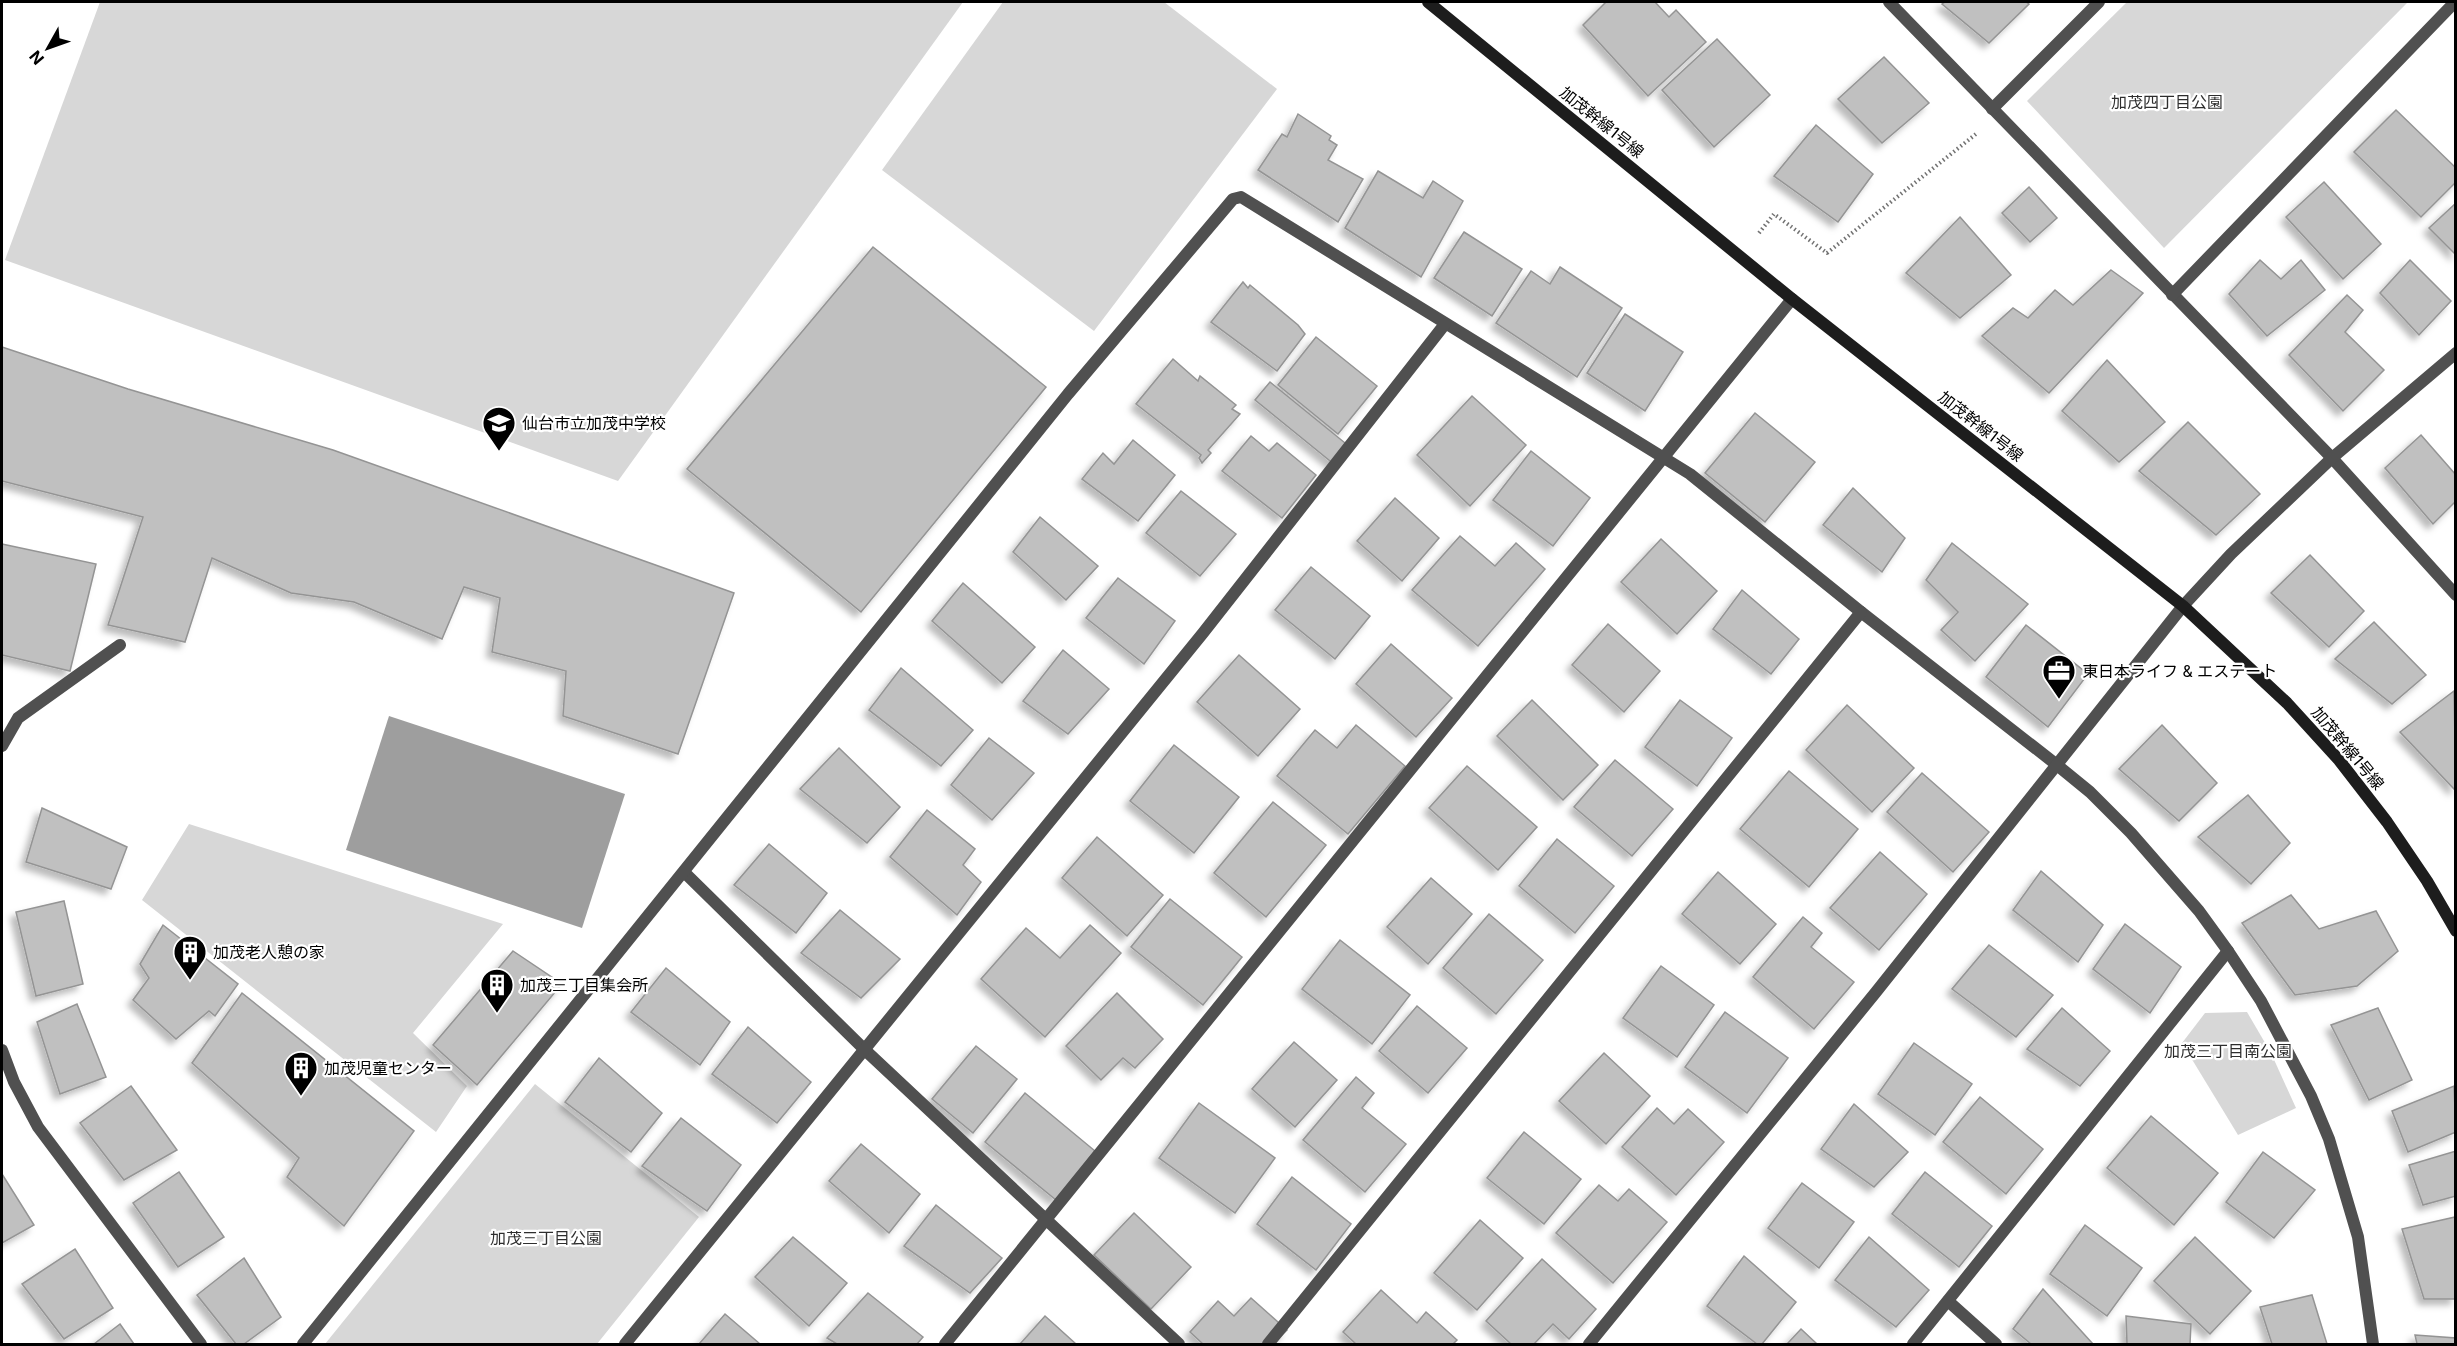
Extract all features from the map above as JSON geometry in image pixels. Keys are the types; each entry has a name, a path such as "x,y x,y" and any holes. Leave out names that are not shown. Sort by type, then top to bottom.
{"street":[{"name":"加茂幹線1号線","path":"1428,2 1792,299 2183,606 2287,703 2339,760 2387,822 2427,881 2456,931"},
{"path":"1889,2 2332,458 2456,595"},
{"path":"1992,109 2099,2"},
{"path":"2172,295 2456,2"},
{"path":"303,1344 513,1082 685,873 1061,403 1233,199 1241,197 1690,474 1861,612 2057,765 2090,792 2131,833 2199,911 2228,951 2261,1001 2312,1096 2329,1139 2358,1237 2373,1344"},
{"path":"945,1344 1048,1220 1792,299"},
{"path":"625,1344 1203,633 1445,324"},
{"path":"1589,1344 2183,606 2231,554 2332,458 2456,353"},
{"path":"1268,1344 1861,612"},
{"path":"2,746 18,718 120,645"},
{"path":"685,873 865,1050 1179,1344"},
{"path":"1913,1344 2228,951"},
{"path":"2,1050 14,1082 38,1127 201,1344"},
{"path":"1948,1301 1996,1344"}],"path":[{"path":"1740,257 1774,214 1827,253 1981,131 1992,109"}],"green space":[{"path":"100,2 963,2 618,481 5,260"},
{"path":"1003,2 1164,2 1277,89 1094,331 882,170"},
{"name":"加茂四丁目公園","path":"2127,2 2408,2 2164,248 2027,101"},
{"path":"189,824 503,924 413,1033 467,1086 436,1132 142,900"},
{"name":"加茂三丁目南公園","path":"2247,1012 2271,1053 2296,1108 2238,1135 2182,1043 2205,1013"},
{"name":"加茂三丁目公園","path":"535,1084 699,1217 597,1344 325,1344"}],"shaded area":[{"path":"389,716 625,794 582,928 346,850"}],"building":[{"path":"1606,2 1655,2 1669,17 1676,10 1706,42 1648,96 1583,25"},
{"path":"1945,2 2026,2 2029,4 1989,43 1942,4"},
{"path":"1717,39 1770,95 1714,147 1662,90"},
{"path":"1884,57 1929,103 1882,143 1838,99"},
{"path":"2396,110 2456,168 2456,182 2421,217 2354,152"},
{"path":"1298,114 1331,136 1329,140 1337,145 1328,160 1363,179 1338,222 1258,170 1282,134 1287,137"},
{"path":"1816,125 1873,174 1838,222 1774,176"},
{"path":"1378,171 1423,198 1433,181 1463,201 1421,277 1345,228"},
{"path":"2324,182 2381,244 2343,279 2286,217"},
{"path":"2029,187 2057,218 2030,242 2002,213"},
{"path":"2456,203 2456,255 2429,228"},
{"path":"1960,217 2011,275 1960,318 1906,273"},
{"path":"1464,232 1522,269 1492,316 1434,278"},
{"path":"873,247 1046,387 861,612 687,469"},
{"path":"2260,260 2281,279 2301,260 2325,290 2267,336 2229,294"},
{"path":"2410,260 2451,301 2419,335 2380,293"},
{"path":"1560,267 1622,308 1577,377 1496,323 1531,271 1550,284"},
{"path":"2111,270 2143,293 2049,393 1982,336 2013,308 2028,318 2055,290 2073,305"},
{"path":"1243,282 1248,288 1250,285 1298,325 1305,334 1277,371 1211,322"},
{"path":"2347,295 2363,310 2345,332 2384,370 2343,411 2289,355"},
{"path":"1625,314 1683,352 1645,411 1587,373"},
{"path":"1316,337 1377,386 1338,434 1278,385"},
{"path":"2,347 128,389 333,450 734,593 678,754 563,716 566,671 492,652 500,598 464,587 442,639 354,602 291,593 212,558 185,642 108,625 143,517 2,481"},
{"path":"1173,359 1198,381 1200,376 1236,405 1232,409 1240,414 1208,450 1211,453 1202,463 1199,458 1201,455 1136,404"},
{"path":"2107,360 2165,422 2119,462 2062,411"},
{"path":"1270,382 1350,447 1335,465 1255,400"},
{"path":"1472,396 1526,445 1470,506 1417,455"},
{"path":"1755,413 1815,462 1765,522 1705,473"},
{"path":"2188,422 2260,494 2216,535 2139,471"},
{"path":"2421,435 2456,475 2456,501 2433,524 2385,468"},
{"path":"1251,436 1269,451 1277,443 1316,475 1282,518 1222,471"},
{"path":"1133,440 1175,475 1138,521 1082,479 1103,453 1114,464"},
{"path":"1531,451 1590,498 1553,546 1493,500"},
{"path":"1853,488 1905,538 1882,572 1823,525"},
{"path":"1181,491 1236,534 1200,576 1146,533"},
{"path":"1395,498 1439,538 1402,581 1357,541"},
{"path":"1040,517 1098,566 1066,600 1013,552"},
{"path":"1460,536 1495,566 1516,543 1545,569 1478,646 1412,590"},
{"path":"1661,539 1717,591 1677,634 1621,582"},
{"path":"1952,543 2028,604 1975,661 1941,630 1958,612 1926,580"},
{"path":"2,544 96,564 70,671 2,655"},
{"path":"2310,555 2364,611 2329,647 2271,593"},
{"path":"1311,567 1370,616 1335,659 1275,610"},
{"path":"1118,578 1175,621 1144,664 1086,618"},
{"path":"963,583 1035,647 1002,683 932,621"},
{"path":"1742,590 1799,639 1771,674 1713,629"},
{"path":"2374,622 2426,675 2392,704 2335,659"},
{"path":"1608,624 1660,671 1624,712 1572,665"},
{"path":"2026,625 2088,674 2048,727 1986,677"},
{"path":"1391,644 1452,698 1416,737 1356,684"},
{"path":"1063,650 1109,689 1068,734 1023,701"},
{"path":"1239,655 1300,709 1258,756 1197,702"},
{"path":"901,668 973,730 941,766 869,710"},
{"path":"2454,691 2456,788 2454,789 2400,732"},
{"path":"1532,700 1598,765 1563,800 1497,736"},
{"path":"1680,700 1732,738 1697,786 1645,747"},
{"path":"1847,705 1914,768 1872,812 1806,750"},
{"path":"1356,725 1405,766 1348,834 1277,776 1315,730 1337,748"},
{"path":"2162,725 2217,783 2179,821 2119,769"},
{"path":"989,738 1034,773 992,820 951,785"},
{"path":"1174,745 1239,797 1194,853 1130,801"},
{"path":"839,748 900,807 867,843 800,789"},
{"path":"1615,760 1673,809 1632,856 1574,807"},
{"path":"1467,766 1537,827 1498,870 1429,808"},
{"path":"1789,771 1858,829 1809,887 1740,829"},
{"path":"1922,773 1989,832 1953,872 1887,812"},
{"path":"2248,795 2290,843 2251,884 2198,837"},
{"path":"1273,802 1326,845 1266,917 1214,873"},
{"path":"42,808 127,847 111,889 26,862"},
{"path":"927,810 975,849 963,865 981,882 957,915 890,857"},
{"path":"1097,837 1163,895 1127,936 1062,878"},
{"path":"1557,839 1614,886 1575,933 1519,886"},
{"path":"769,844 827,893 796,933 734,885"},
{"path":"1880,852 1927,894 1879,950 1830,908"},
{"path":"2041,871 2103,925 2078,962 2013,910"},
{"path":"1718,872 1776,924 1740,964 1682,914"},
{"path":"1431,878 1472,914 1428,964 1387,927"},
{"path":"2291,895 2319,929 2376,911 2398,951 2357,986 2295,995 2242,923"},
{"path":"1170,899 1242,957 1203,1005 1131,947"},
{"path":"64,901 83,984 36,996 16,912"},
{"path":"840,910 900,959 861,998 801,953"},
{"path":"1489,914 1543,960 1496,1014 1443,968"},
{"path":"1803,917 1822,933 1811,947 1854,982 1814,1029 1753,977"},
{"path":"2125,924 2181,967 2150,1013 2093,969"},
{"name":"加茂老人憩の家","path":"163,925 238,984 215,1016 209,1011 176,1039 133,1000 149,978 140,964"},
{"path":"1090,925 1121,953 1045,1037 981,979 1026,928 1060,958"},
{"path":"1340,940 1410,995 1372,1044 1302,989"},
{"path":"1989,945 2053,995 2016,1037 1952,989"},
{"name":"加茂三丁目集会所","path":"513,951 562,984 477,1085 433,1045"},
{"path":"1661,966 1714,1005 1677,1057 1623,1018"},
{"path":"666,968 730,1022 700,1065 631,1012"},
{"name":"加茂児童センター","path":"242,993 414,1131 344,1226 287,1177 299,1158 192,1063"},
{"path":"1117,993 1163,1039 1135,1068 1123,1058 1101,1080 1066,1046"},
{"path":"77,1004 106,1077 60,1094 37,1022"},
{"path":"1417,1006 1467,1048 1428,1093 1379,1051"},
{"path":"2062,1008 2110,1051 2080,1086 2027,1049"},
{"path":"2378,1008 2412,1080 2369,1100 2331,1025"},
{"path":"1725,1012 1788,1058 1747,1113 1685,1067"},
{"path":"748,1027 811,1082 777,1123 712,1074"},
{"path":"1294,1042 1337,1080 1295,1127 1252,1089"},
{"path":"1914,1043 1972,1084 1935,1135 1878,1094"},
{"path":"976,1046 1017,1079 973,1133 932,1099"},
{"path":"1604,1053 1650,1096 1606,1144 1559,1101"},
{"path":"599,1058 662,1113 631,1152 565,1102"},
{"path":"1356,1077 1374,1093 1362,1108 1406,1144 1365,1192 1303,1140"},
{"path":"131,1086 177,1150 124,1180 80,1123"},
{"path":"2454,1086 2456,1132 2408,1152 2392,1111"},
{"path":"1025,1093 1095,1151 1056,1200 985,1142"},
{"path":"1980,1097 2043,1149 2006,1194 1943,1142"},
{"path":"1199,1103 1275,1158 1235,1213 1159,1158"},
{"path":"1854,1104 1908,1152 1874,1187 1821,1149"},
{"path":"1657,1108 1674,1124 1688,1109 1724,1142 1676,1195 1622,1147"},
{"path":"2151,1116 2218,1173 2174,1225 2107,1168"},
{"path":"681,1118 741,1165 707,1211 642,1166"},
{"path":"1524,1132 1581,1179 1544,1224 1487,1178"},
{"path":"861,1144 920,1194 889,1233 829,1181"},
{"path":"2456,1151 2456,1196 2423,1205 2409,1165"},
{"path":"2263,1152 2315,1190 2274,1238 2226,1202"},
{"path":"179,1172 224,1237 178,1267 133,1203"},
{"path":"1925,1172 1992,1226 1959,1267 1892,1214"},
{"path":"2,1174 34,1225 2,1243"},
{"path":"1292,1177 1351,1224 1316,1270 1257,1224"},
{"path":"1802,1183 1854,1222 1819,1268 1768,1228"},
{"path":"1599,1185 1618,1201 1629,1189 1667,1222 1613,1283 1556,1233"},
{"path":"936,1205 1002,1258 970,1293 904,1246"},
{"path":"1134,1213 1191,1267 1151,1309 1094,1255"},
{"path":"2455,1217 2456,1299 2424,1299 2402,1229"},
{"path":"1480,1220 1523,1258 1477,1310 1434,1273"},
{"path":"2085,1225 2142,1268 2107,1316 2050,1274"},
{"path":"793,1237 847,1283 809,1326 755,1277"},
{"path":"1869,1237 1929,1290 1896,1327 1835,1280"},
{"path":"2195,1237 2251,1291 2210,1334 2154,1281"},
{"path":"75,1249 113,1308 64,1339 22,1284"},
{"path":"1744,1256 1796,1302 1762,1344 1757,1344 1707,1306"},
{"path":"244,1258 281,1317 244,1344 236,1344 197,1295"},
{"path":"1542,1259 1596,1309 1569,1339 1553,1324 1534,1344 1511,1344 1486,1321"},
{"path":"2043,1289 2093,1344 2031,1344 2013,1329"},
{"path":"1381,1290 1417,1323 1426,1312 1457,1340 1453,1344 1356,1344 1343,1332"},
{"path":"868,1293 923,1337 917,1344 837,1344 827,1338"},
{"path":"2312,1295 2327,1344 2272,1344 2260,1307"},
{"path":"1251,1298 1287,1330 1273,1344 1203,1344 1190,1332 1218,1301 1234,1316"},
{"path":"725,1314 760,1344 699,1344"},
{"path":"1045,1316 1076,1344 1020,1344"},
{"path":"2126,1316 2191,1324 2190,1344 2127,1344"},
{"path":"120,1324 134,1344 94,1344"},
{"path":"1801,1329 1817,1344 1787,1344"},
{"path":"2415,1335 2456,1338 2456,1344 2417,1344"}],"place":[{"name":"仙台市立加茂中学校","path":"499,452"},
{"name":"東日本ライフ & エステート","path":"2059,700"},
{"name":"加茂老人憩の家","path":"190,981"},
{"name":"加茂三丁目集会所","path":"497,1014"},
{"name":"加茂児童センター","path":"301,1097"}]}
